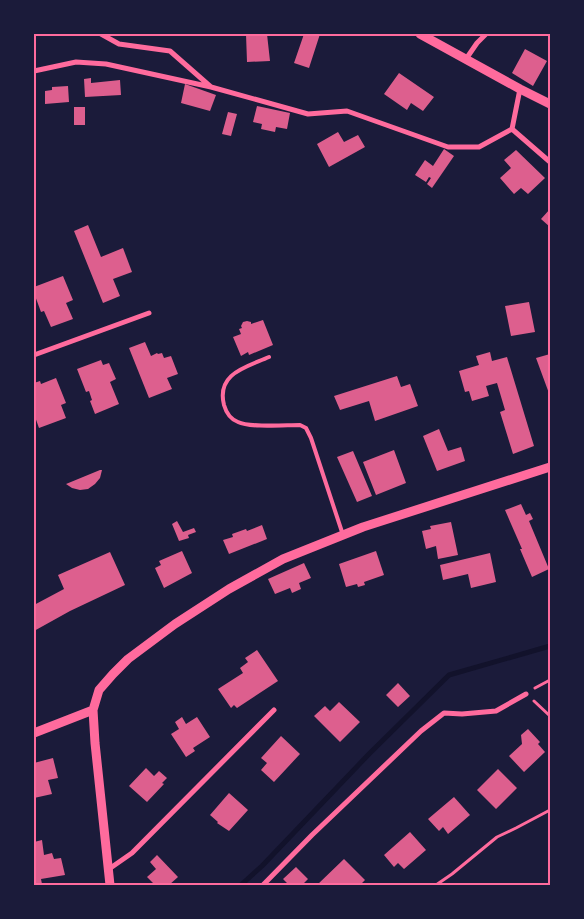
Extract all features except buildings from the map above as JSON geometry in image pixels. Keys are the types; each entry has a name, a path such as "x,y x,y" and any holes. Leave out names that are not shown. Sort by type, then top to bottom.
{"street":[{"path":"101,34 119,44 170,51 211,87"},
{"path":"420,34 550,104"},
{"path":"466,59 486,34"},
{"path":"34,70 76,62 106,64 211,87 308,114 347,111 448,147 479,147 512,129"},
{"path":"512,129 520,89"},
{"path":"512,129 550,162"},
{"path":"34,355 148,313"},
{"path":"110,885 94,743 93,710 99,690 128,659 175,624 229,589 283,559 362,527 550,467"},
{"path":"263,885 421,730 444,713 462,714 496,711 526,694"},
{"path":"34,733 93,710"},
{"path":"109,869 132,853 274,710"}],"lane":[{"path":"269,357 238,370 231,376 223,392 225,408 232,419 238,423 249,425 300,425 306,428 343,535"}],"path":[{"path":"550,680 526,694 550,716"},
{"path":"436,885 496,837 550,810"}],"waterway":[{"path":"241,885 262,866 369,754 449,675 550,646"}]}
